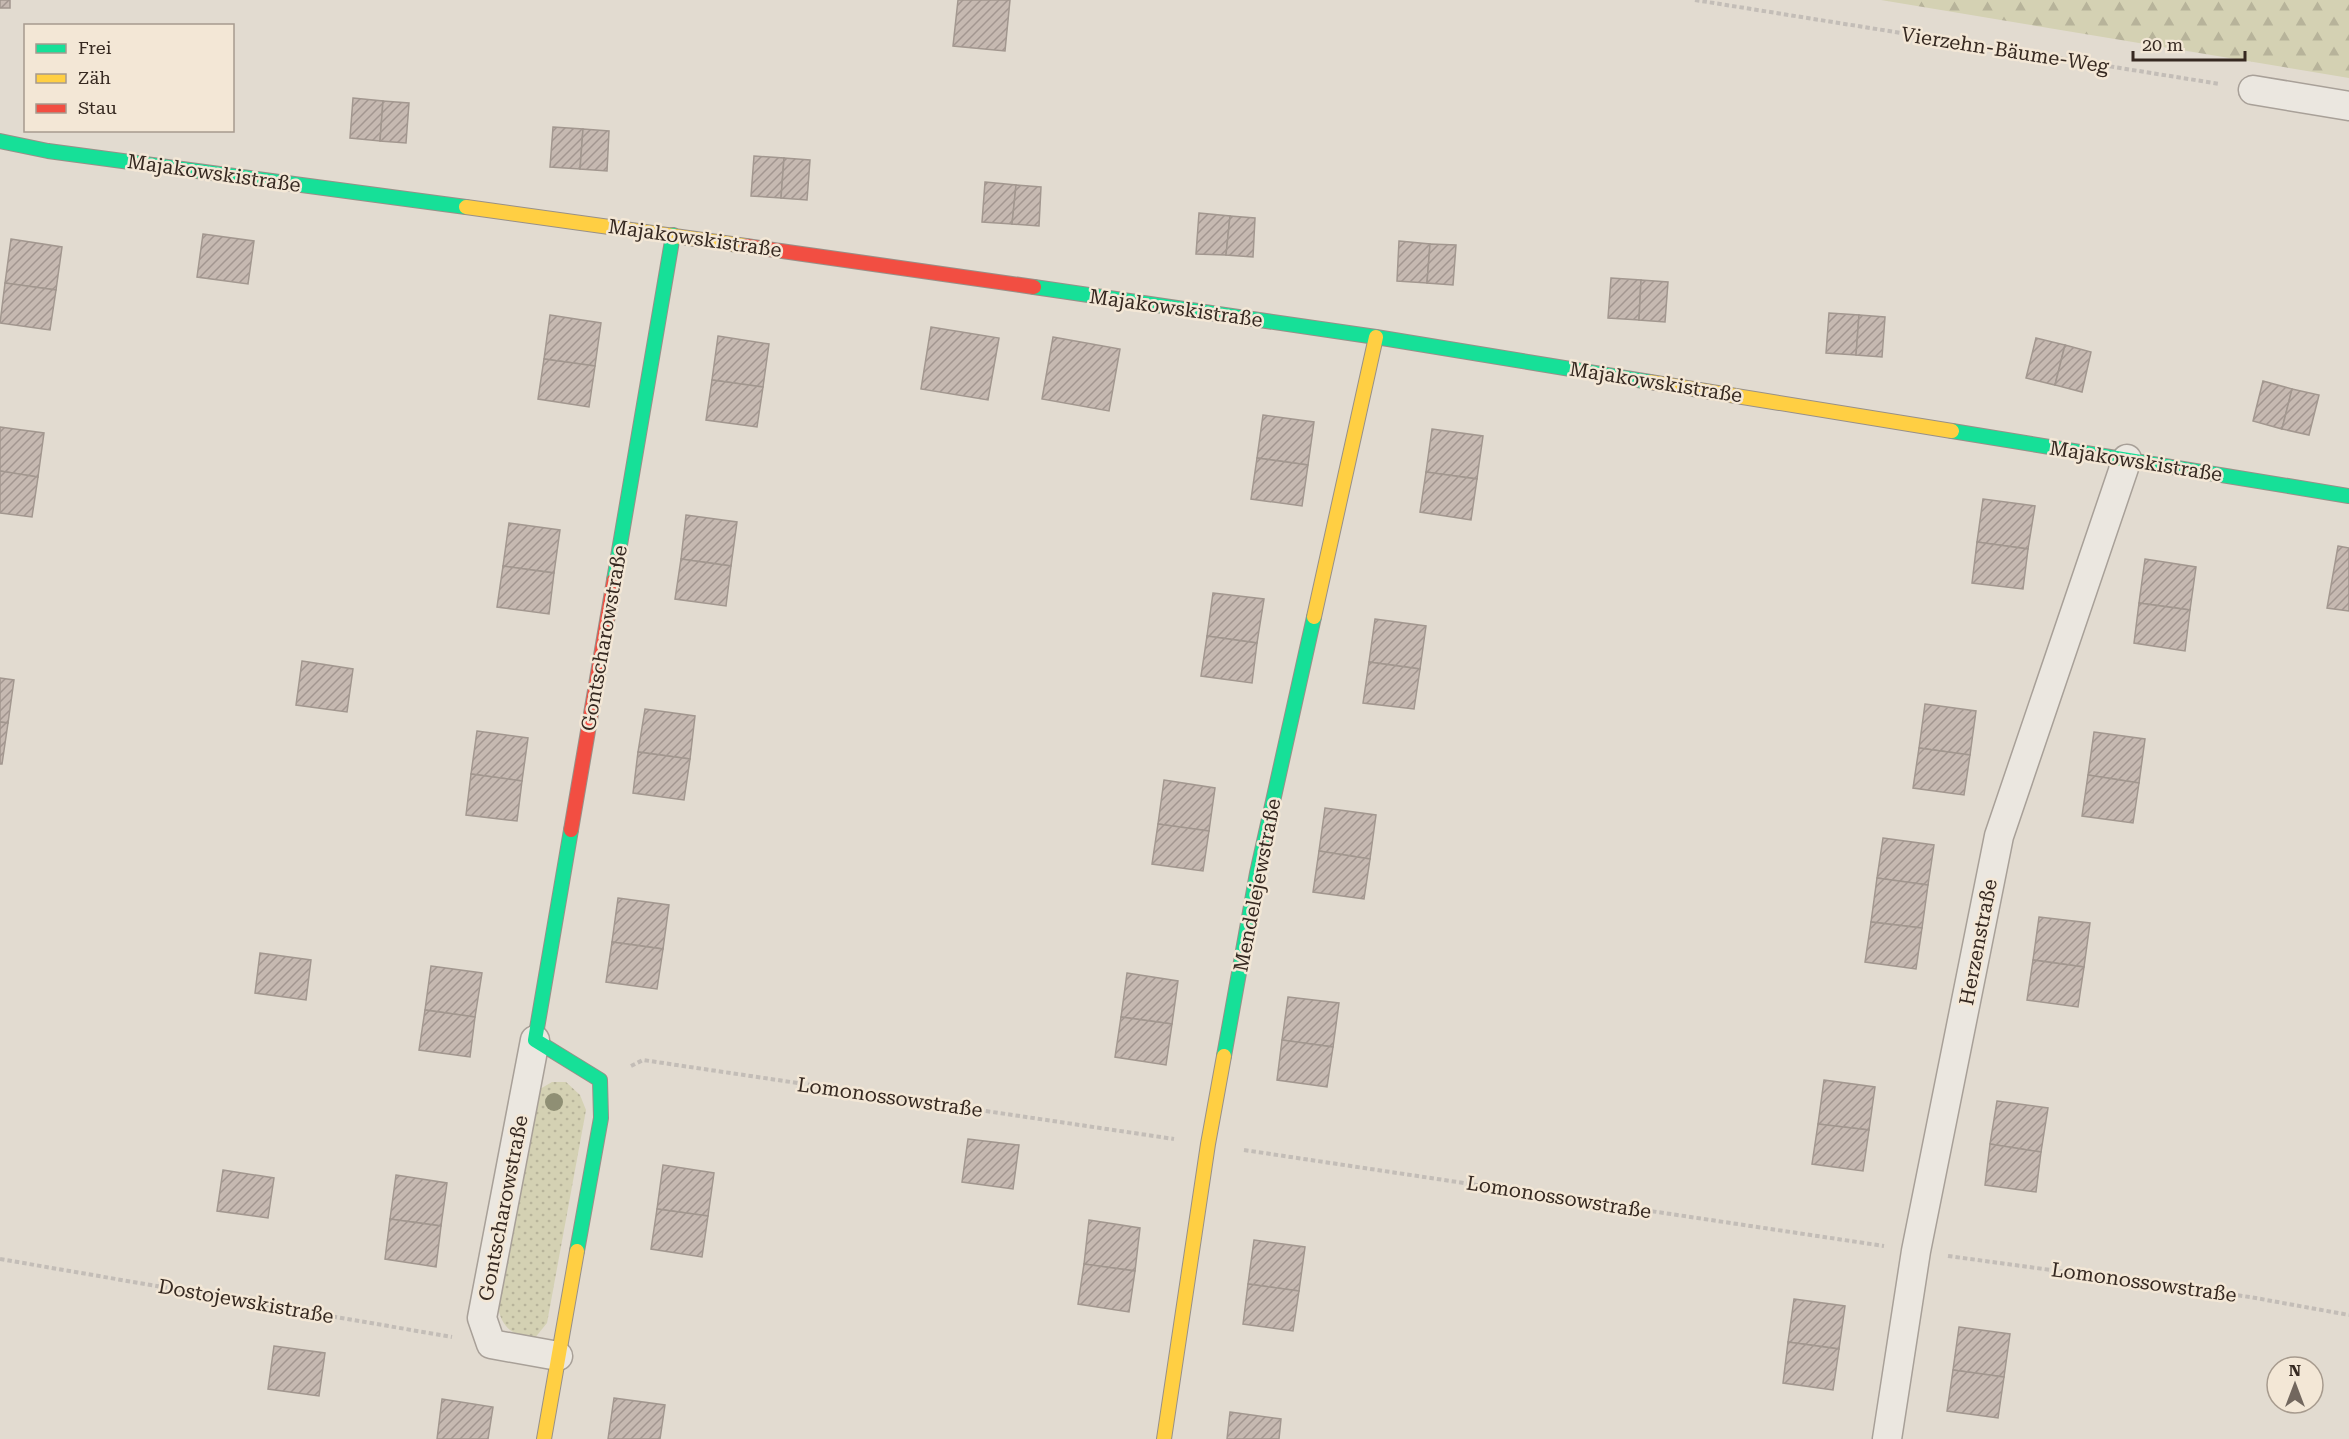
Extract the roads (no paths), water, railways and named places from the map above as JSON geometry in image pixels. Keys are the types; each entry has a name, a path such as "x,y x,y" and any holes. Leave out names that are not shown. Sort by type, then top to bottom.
{"street":[{"path":"2253,90 2349,106"},
{"name":"Majakowskistraße","path":"0,141 60,153 673,235 1376,337 2349,496"},
{"name":"Gontscharowstraße","path":"558,1356 491,1344 482,1318 535,1040 673,235"},
{"name":"Mendelejewstraße","path":"1164,1439 1208,1144 1257,873 1376,337"},
{"name":"Herzenstraße","path":"1887,1439 1916,1251 1999,836 2127,459"},
{"path":"535,1040 600,1080 601,1118 544,1439"}]}
